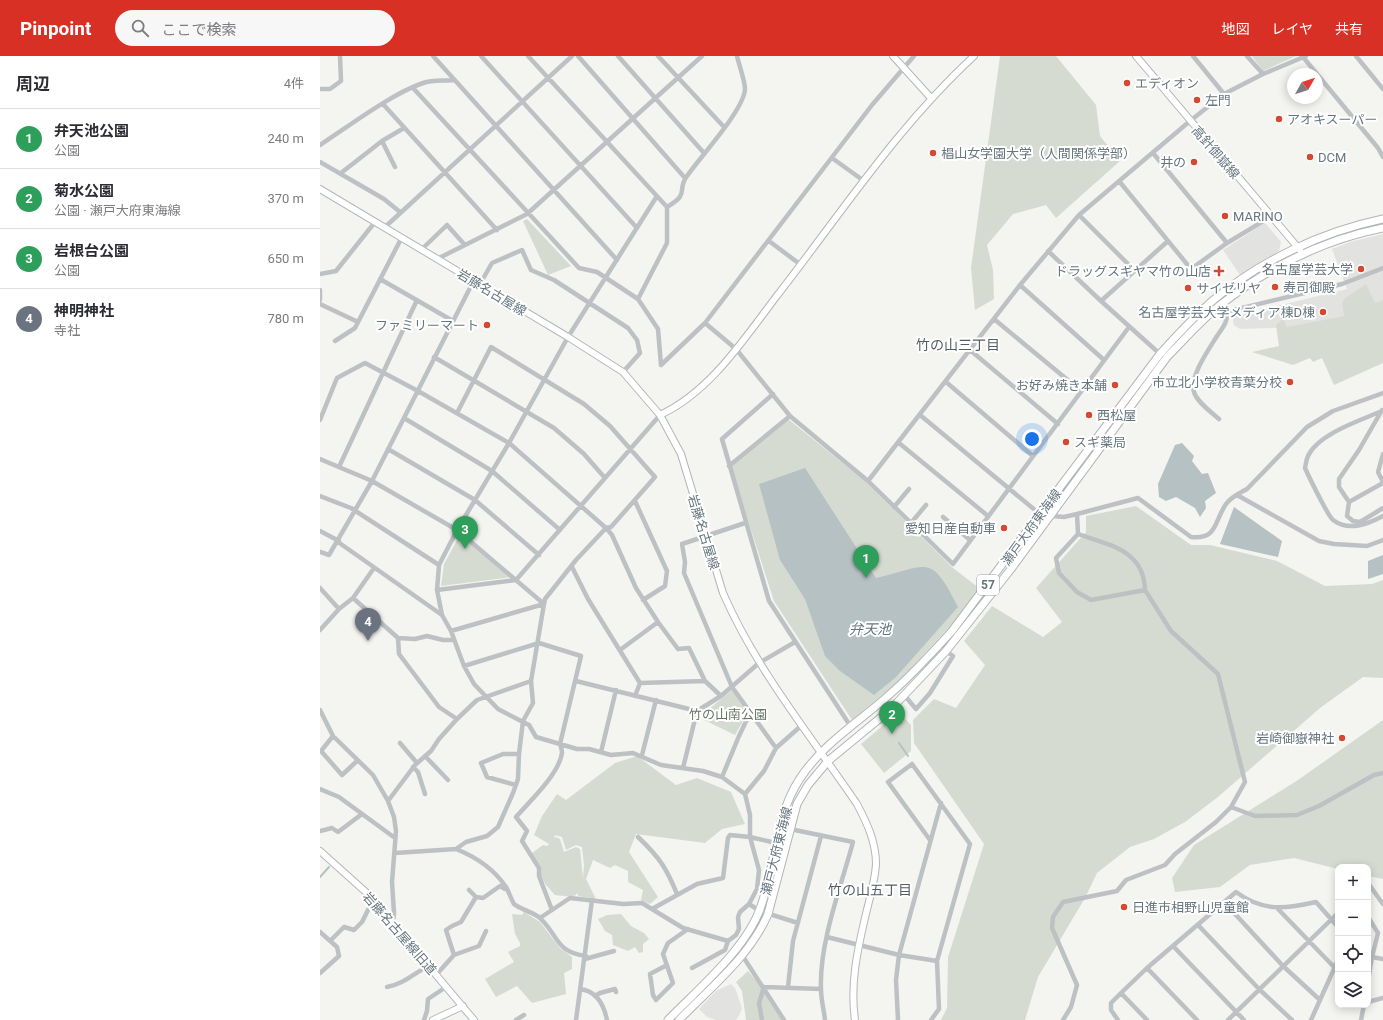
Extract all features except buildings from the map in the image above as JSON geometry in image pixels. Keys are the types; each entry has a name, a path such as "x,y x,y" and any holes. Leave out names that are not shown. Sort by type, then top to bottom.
{"main road":[{"path":"893,56 931,98"},
{"path":"660,415 675,408 698,389 736,349 864,181 931,98 974,56"},
{"name":"高針御嶽線","path":"1136,56 1303,254"},
{"name":"岩藤名古屋線","path":"320,189 474,280 623,372 660,415 681,454 705,536 730,608 760,663 857,804 867,822 873,843 876,864 873,887 858,945 854,968 853,996 855,1020"},
{"name":"瀬戸大府東海線","path":"668,1020 738,948 760,911 787,802 800,779 822,752 917,670 952,630 1041,515 1082,456 1160,354 1188,323 1212,301 1270,262 1298,247 1363,223 1383,219"},
{"name":"瀬戸大府東海線","path":"679,1020 742,955 757,936 768,914 797,804 808,785 828,761 905,696 946,651 1050,516 1167,357 1212,312 1250,283 1303,254 1365,232 1383,228"},
{"name":"岩藤名古屋線旧道","path":"320,851 373,900 474,1020"},
{"path":"433,1020 463,1006"}],"street":[{"path":"320,89 330,89 341,81 340,56"},
{"path":"433,56 617,260"},
{"path":"481,56 637,228"},
{"path":"528,56 667,207 667,243 638,299"},
{"path":"384,227 572,56"},
{"path":"578,56 685,178"},
{"path":"618,56 704,153"},
{"path":"658,56 724,127"},
{"path":"437,258 527,214 633,120 702,56"},
{"path":"667,207 682,196 685,178 724,127 739,104 745,89 737,56"},
{"path":"414,88 527,214 579,268 597,272 638,299 658,329 661,365 705,323 872,105 914,56"},
{"path":"1193,56 1224,94"},
{"path":"1247,56 1262,74"},
{"path":"868,482 1020,285 1079,215 1224,94 1262,74 1304,56 1378,148 1383,157"},
{"path":"1356,56 1383,89"},
{"path":"320,145 383,104 424,83 454,80"},
{"path":"383,104 497,230"},
{"path":"341,173 382,141 404,128"},
{"path":"382,141 395,166"},
{"path":"1153,153 1227,243"},
{"path":"832,158 864,181"},
{"path":"320,162 384,199 400,212"},
{"path":"1119,181 1191,269 1227,243 1272,216"},
{"path":"657,196 568,337 509,443 457,530 439,565 437,590 442,615 451,631 464,666 474,684 485,697 506,714 529,725 536,737 576,749 601,752 611,755 633,752 661,765 683,768 722,777 745,794 750,815 750,837 759,870 757,889 749,904 740,912 738,917 739,928 736,935 728,941 725,950 692,968"},
{"path":"1079,215 1135,271"},
{"path":"320,274 336,271 375,222"},
{"path":"422,249 446,225 464,244"},
{"path":"335,341 355,328 402,237"},
{"path":"769,240 801,265"},
{"path":"1101,301 1168,241"},
{"path":"480,284 492,262 522,250 531,270 554,280 628,328 637,340 640,353 623,372"},
{"path":"1048,250 1101,301 1160,354"},
{"path":"1212,312 1217,314 1342,284 1383,268"},
{"path":"380,279 453,321"},
{"path":"320,552 329,555 355,512 474,280"},
{"path":"1020,285 1104,360"},
{"path":"320,290 320,300"},
{"path":"339,466 416,300"},
{"path":"320,304 358,322"},
{"path":"1219,419 1207,409 1194,393 1192,382 1206,354 1228,320 1227,311"},
{"path":"994,318 1081,391"},
{"path":"705,323 736,349 790,416 868,482 953,564 1129,327"},
{"path":"456,412 491,347 584,404 610,426 655,477 611,527 606,528 576,560 572,567 545,599 539,643 531,681 533,703 523,721 518,754 516,785 498,827 488,836 466,842 456,849"},
{"path":"970,350 1058,424"},
{"path":"434,357 554,428 584,454 606,478"},
{"path":"320,420 337,378 365,363 418,390 509,443 582,506 612,535 643,600 678,649 689,648 706,681 720,696"},
{"path":"946,382 1033,456"},
{"path":"773,394 722,439 745,523 769,601 851,727"},
{"path":"920,415 1041,515 1064,517 1138,498 1191,537 1201,538 1210,534 1226,504 1247,489 1307,427 1333,411 1383,394"},
{"path":"1382,410 1359,450 1338,480 1339,487 1349,502 1347,516 1355,521 1360,522 1383,508"},
{"path":"1382,410 1334,432 1308,455 1304,468 1333,520 1345,526 1359,526 1383,516"},
{"path":"437,590 516,580 660,415"},
{"path":"729,466 790,416"},
{"path":"404,418 492,471 560,530"},
{"path":"899,443 988,516"},
{"path":"388,449 475,500 538,555"},
{"path":"1349,502 1383,483 1378,472 1383,454"},
{"path":"320,459 372,481 457,530 544,604"},
{"path":"894,507 908,489"},
{"path":"1237,495 1319,541 1334,544 1366,546 1383,540"},
{"path":"320,496 351,508 439,565"},
{"path":"635,501 667,571 664,586 643,600"},
{"path":"911,523 926,505"},
{"path":"1077,514 1078,534 1056,558 1059,573 1077,592 1091,600 1145,590"},
{"path":"944,517 970,540"},
{"path":"745,523 682,544 685,562 684,574 732,687 776,748"},
{"path":"320,531 338,541 442,615"},
{"path":"1063,1020 1071,1007 1077,985 1052,928 1053,917 1063,902 1117,891 1126,880 1165,865 1175,854 1216,822 1231,807 1245,782 1218,674 1172,631 1145,590 1145,578 1138,562 1122,550 1078,534"},
{"path":"572,567 588,599 640,683"},
{"path":"320,630 339,609 353,598 374,568"},
{"path":"320,588 339,609"},
{"path":"353,598 398,638 415,639 427,636 443,640 454,640"},
{"path":"451,631 544,604"},
{"path":"620,650 658,622"},
{"path":"398,638 399,654 439,707 457,719"},
{"path":"683,768 697,711 732,687 760,663 795,642"},
{"path":"464,666 539,643 581,656 560,744 562,752 554,771 516,816 527,831 522,841 539,868 538,876 552,910"},
{"path":"905,696 916,709 930,693 953,656 946,651"},
{"path":"388,801 415,765 425,756 457,719 477,700 531,681"},
{"path":"576,681 697,711"},
{"path":"640,683 706,681"},
{"path":"635,696 640,683"},
{"path":"601,752 616,690"},
{"path":"642,755 656,700"},
{"path":"320,710 333,736 373,775 388,801 394,817 396,831 392,882 394,913 393,923"},
{"path":"722,777 750,712"},
{"path":"745,794 764,771 776,748 802,725"},
{"path":"333,736 321,751 342,776 357,761"},
{"path":"400,743 415,765 425,794"},
{"path":"516,785 487,777 481,763 503,754 518,754"},
{"path":"425,756 448,780"},
{"path":"930,840 888,782 912,764 970,844 937,961 939,1009 931,1020"},
{"path":"1231,807 1255,816 1297,815 1319,806 1374,775 1383,773"},
{"path":"320,789 339,797 395,838"},
{"path":"898,1020 896,980 899,955 941,803"},
{"path":"320,831 332,828 338,832 362,814"},
{"path":"790,829 853,842 827,937 823,961 821,990 825,1020"},
{"path":"652,909 697,884 723,878 728,838 730,835 750,837 776,844"},
{"path":"788,987 793,941 821,836"},
{"path":"638,837 658,855 667,869 677,894"},
{"path":"395,853 456,849 483,863 493,872 507,888 515,904 540,918 561,946 568,952 586,957 614,951"},
{"path":"469,890 476,897 481,899 500,886 504,889 507,888"},
{"path":"1371,887 1383,904"},
{"path":"1118,1020 1111,1010 1111,1003 1147,968 1236,892 1249,901 1278,909 1316,902 1335,924"},
{"path":"454,955 446,930 461,922 476,897"},
{"path":"540,918 570,898 623,904 642,903 673,923 728,941"},
{"path":"330,941 344,927 354,930 359,927 373,900"},
{"path":"576,1020 586,957 592,900"},
{"path":"1224,902 1283,966 1320,1000"},
{"path":"749,904 760,911 798,923"},
{"path":"1278,909 1308,942 1335,968 1311,1020"},
{"path":"1228,1020 1335,916"},
{"path":"1370,972 1378,933 1371,922"},
{"path":"1198,925 1259,989 1292,1020"},
{"path":"667,965 650,974 653,995 656,1000 673,983 667,965 663,954 668,943 688,929"},
{"path":"436,975 454,955 479,946 486,931"},
{"path":"320,932 337,947 339,956 320,973"},
{"path":"827,937 899,955 937,961"},
{"path":"1173,946 1244,1020"},
{"path":"742,955 784,1020"},
{"path":"1372,957 1383,959"},
{"path":"387,986 402,983 416,972 429,966"},
{"path":"1147,968 1197,1020"},
{"path":"424,1020 427,1011 428,999 446,987"},
{"path":"764,987 788,987 821,990"},
{"path":"762,1020 760,1003 764,987"},
{"path":"580,989 587,990 603,1004 608,1020"},
{"path":"595,996 615,989 616,992"},
{"path":"1121,993 1147,1020"},
{"path":"1371,1001 1383,998"},
{"path":"1361,1020 1363,1008"},
{"path":"516,1020 524,1015"}],"shaded area":[{"path":"1263,224 1266,224 1281,242 1279,251 1240,275 1223,250"},
{"name":"名古屋学芸大学","path":"1383,234 1383,312 1305,327 1240,329 1234,325 1232,317 1347,289 1332,249 1350,242"},
{"path":"731,984 735,988 742,1008 736,1020 716,1020 707,1017 699,1009 716,991"}],"green space":[{"path":"1000,56 1056,56 1096,105 1100,136 1120,161 1056,218 1046,205 1013,214 987,245 993,270 994,299 975,310 971,268"},
{"path":"1252,56 1296,56 1263,71"},
{"path":"527,219 571,266 548,275 523,221"},
{"path":"1366,284 1375,303 1383,300 1383,363 1334,385 1322,358 1313,362 1310,358 1293,365 1252,352 1279,346 1276,325 1283,319 1287,327 1344,316 1342,303 1345,298"},
{"path":"788,419 865,481 953,568 979,588 952,624 899,681 852,720 774,601 730,465"},
{"path":"1136,506 1191,545 1210,545 1277,561 1325,586 1372,584 1383,580 1383,678 1363,677 1320,708 1218,797 1185,822 1154,839 1130,847 1097,873 1085,898 1038,977 1025,1020 941,1020 947,1008 948,957 984,844 914,743 913,720 934,699 956,708 985,665 964,641 992,606 1043,637 1062,622 1036,588 1086,532 1086,516"},
{"path":"460,535 511,577 441,586 444,564"},
{"name":"竹の山南公園","path":"732,690 748,712 735,735 702,719 702,715"},
{"path":"899,712 911,725 911,751 884,773 861,744"},
{"path":"1383,720 1383,879 1371,877 1371,864 1335,864 1335,868 1294,858 1250,865 1220,887 1175,892 1172,878 1194,845 1298,780"},
{"path":"637,756 676,785 697,778 731,792 745,824 722,829 705,843 636,834 629,852 658,897 650,904 641,900 643,890 628,882 628,871 615,865 610,868 593,860 586,879 596,899 578,896 578,893 573,897 555,895 541,877 541,867 532,853 543,845 547,846 549,844 534,835 542,816 557,794 566,800 615,763","holes":["555,835 562,837 566,850 576,845 582,847 584,865 583,878 580,849 576,847 564,852 560,839 556,837 554,838"]},
{"path":"524,912 540,922 560,948 572,957 572,969 564,973 566,994 532,1003 517,986 496,997 485,979 514,962 508,952 520,946 520,943 515,934 512,914 522,915"},
{"path":"621,914 631,926 644,933 649,939 643,944 643,952 639,953 635,947 628,951 613,945 612,935 605,931 598,919 607,915"},
{"path":"748,971 764,990 782,1020 746,1020 742,991 736,982"}],"water":[{"path":"1182,443 1194,456 1192,461 1202,474 1208,473 1216,493 1205,501 1206,508 1200,517 1195,508 1176,497 1166,501 1159,497 1158,484 1175,445"},
{"name":"弁天池","path":"805,468 876,578 918,567 926,567 934,570 941,578 949,589 958,607 896,677 874,695 840,671 825,656 805,599 780,560 759,484"},
{"path":"1234,507 1282,541 1278,557 1220,544"},
{"path":"1383,555 1383,574 1368,579 1368,561"}],"waterway":[{"path":"899,743 908,756"},
{"path":"320,877 329,867"}],"place":[{"name":"エディオン","path":"1127,83"},
{"name":"左門","path":"1197,100"},
{"name":"アオキスーパー","path":"1279,119"},
{"name":"椙山女学園大学（人間関係学部）","path":"933,153"},
{"name":"DCM","path":"1310,157"},
{"name":"井の","path":"1194,162"},
{"name":"MARINO","path":"1225,216"},
{"name":"名古屋学芸大学","path":"1361,269"},
{"name":"ドラッグスギヤマ竹の山店","path":"1219,271"},
{"name":"寿司御殿","path":"1275,287"},
{"name":"サイゼリヤ","path":"1188,288"},
{"name":"名古屋学芸大学メディア棟D棟","path":"1323,312"},
{"name":"ファミリーマート","path":"487,325"},
{"name":"市立北小学校青葉分校","path":"1290,382"},
{"name":"お好み焼き本舗","path":"1115,385"},
{"name":"西松屋","path":"1089,415"},
{"name":"スギ薬局","path":"1066,442"},
{"name":"愛知日産自動車","path":"1004,528"},
{"name":"岩根台公園","path":"465,549"},
{"name":"弁天池公園","path":"866,578"},
{"name":"神明神社","path":"368,641"},
{"name":"菊水公園","path":"892,734"},
{"name":"岩崎御嶽神社","path":"1342,738"},
{"name":"日進市相野山児童館","path":"1124,907"}],"district":[{"name":"竹の山三丁目","path":"958,345"},
{"name":"竹の山五丁目","path":"870,890"}]}
